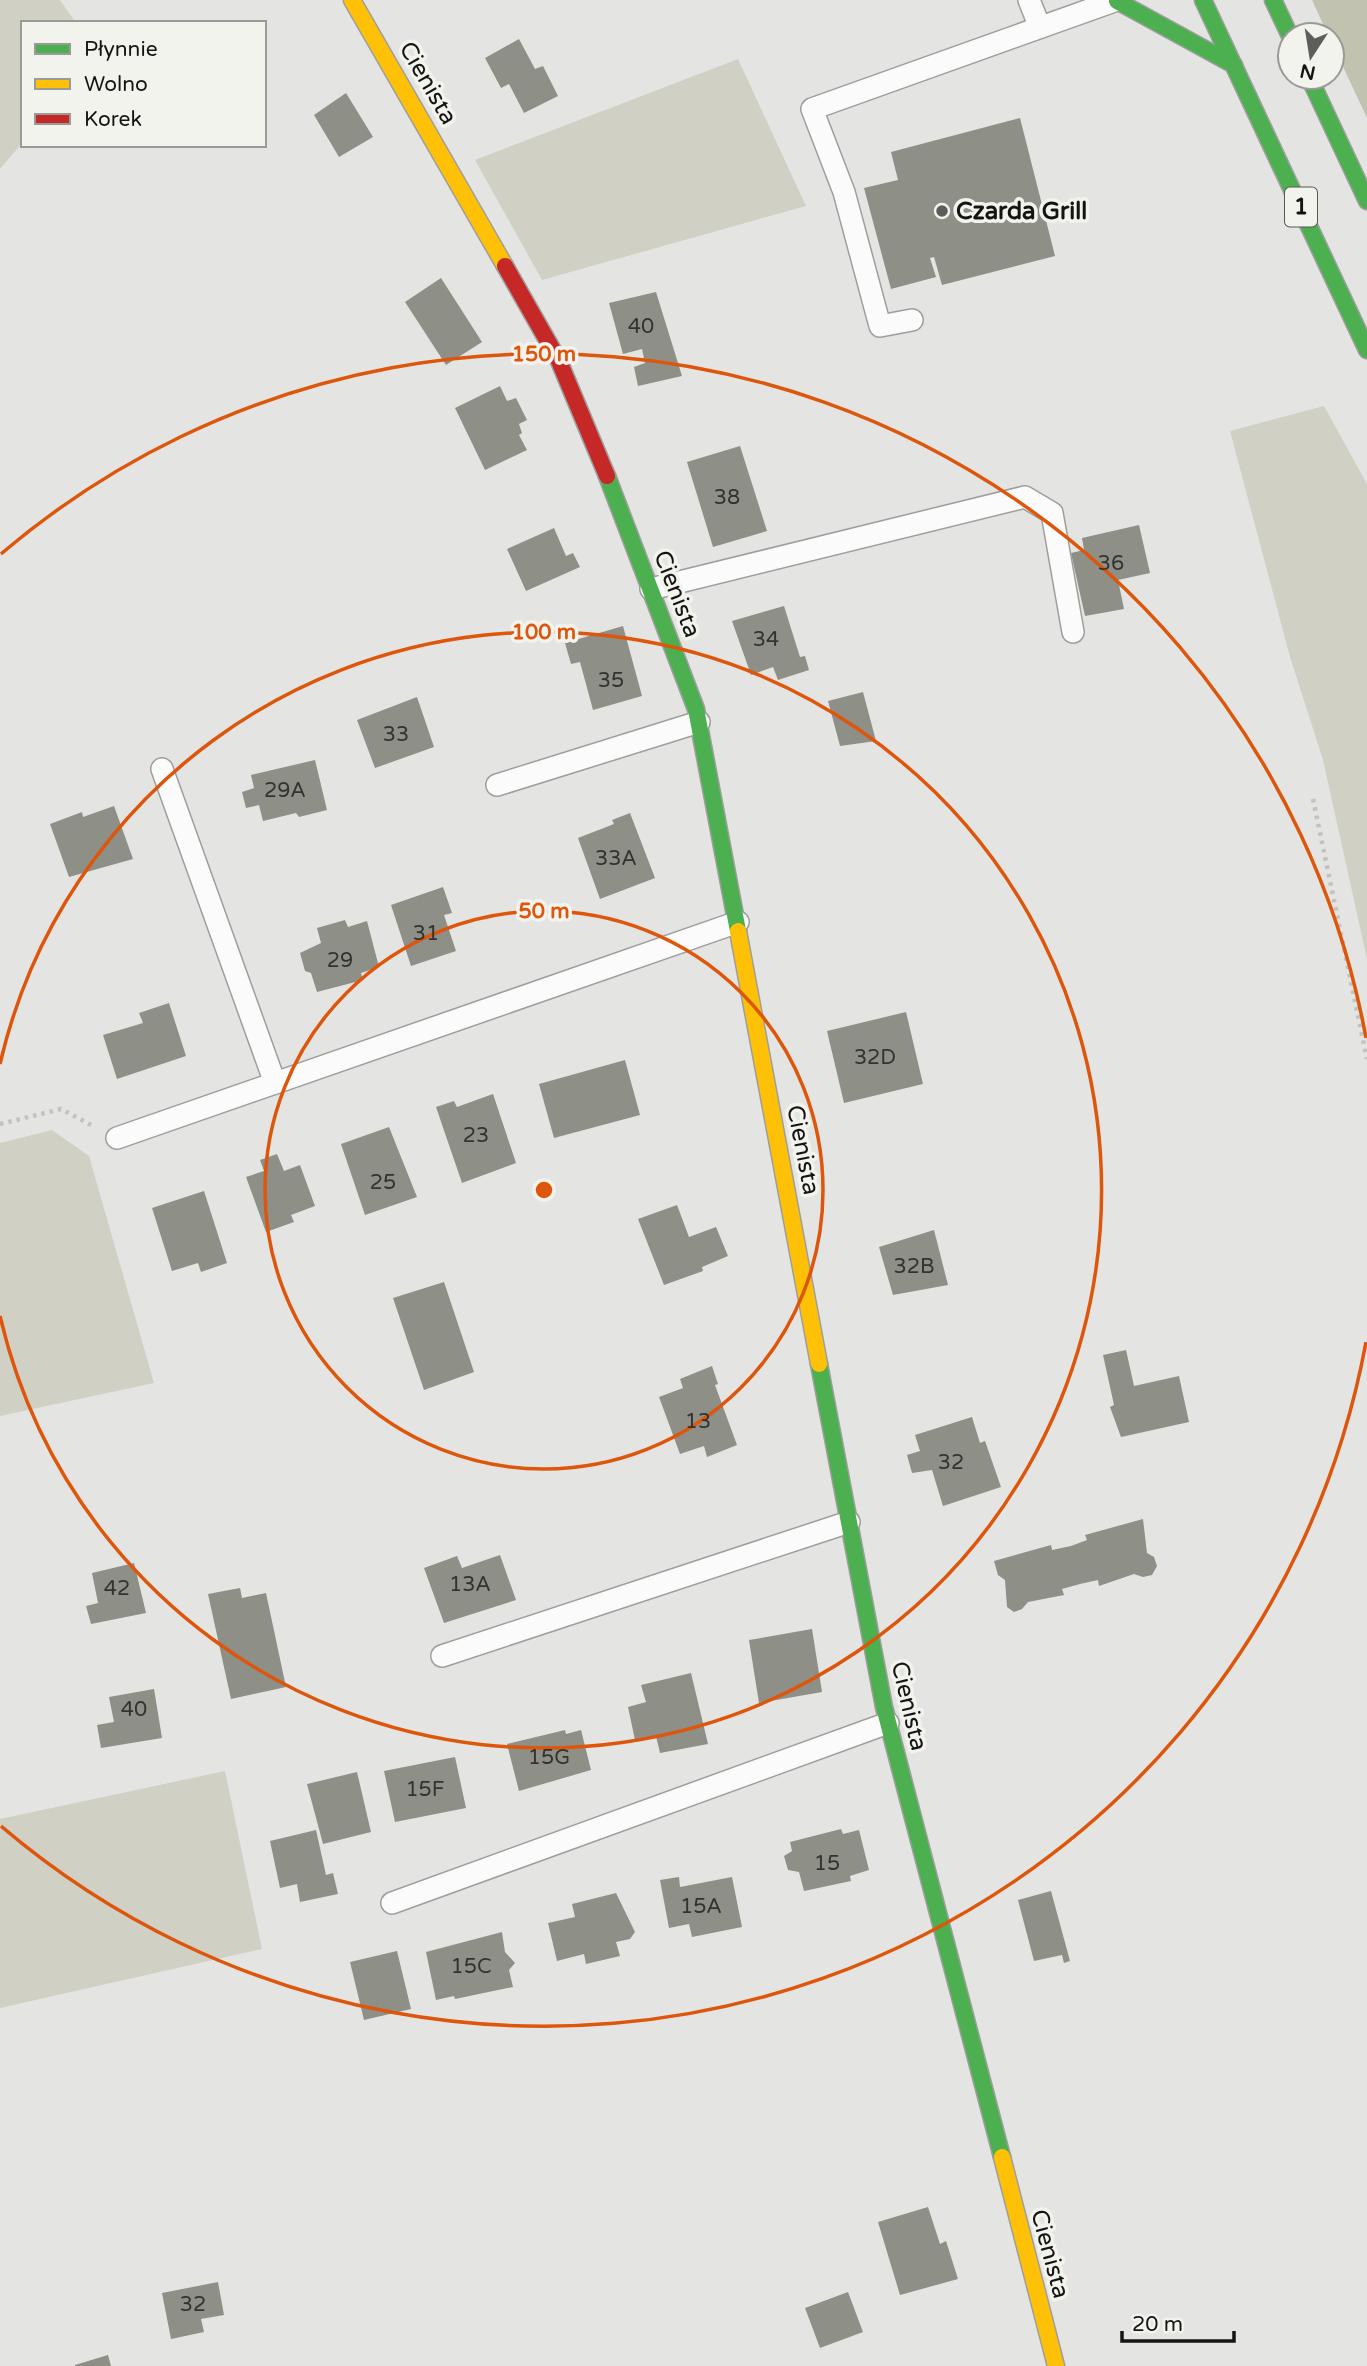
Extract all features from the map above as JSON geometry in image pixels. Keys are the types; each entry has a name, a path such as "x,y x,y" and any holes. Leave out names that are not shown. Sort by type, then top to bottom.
{"street":[{"name":"Cienista","path":"352,0 401,80 559,361 651,589 699,722 888,1723 1056,2366"},
{"name":"1","path":"1203,0 1367,350"},
{"path":"1273,0 1283,21"},
{"path":"1117,1 1234,65"},
{"path":"1316,91 1367,201"}],"lane":[{"path":"1029,0 1039,25"},
{"path":"912,320 880,326 844,192 812,109 1039,25 1117,1"},
{"path":"651,589 1025,497 1052,513 1073,632"},
{"path":"497,785 699,722"},
{"path":"162,769 275,1083"},
{"path":"117,1138 738,922"},
{"path":"442,1656 849,1522"},
{"path":"392,1903 888,1723"}],"path":[{"path":"1313,799 1367,1059"},
{"path":"0,1124 61,1109 117,1138"}],"shaded area":[{"path":"0,0 60,0 75,21 21,21 21,144 0,169"},
{"path":"738,59 806,206 542,280 475,160"},
{"path":"1324,406 1367,484 1367,959 1323,760 1290,657 1230,431"},
{"path":"52,1130 89,1156 154,1383 0,1416 0,1143"},
{"path":"225,1771 262,1949 0,2008 0,1819"}],"green space":[{"path":"1312,0 1367,0 1367,118 1346,73 1346,21 1322,21"}],"building":[{"path":"519,39 535,69 543,66 558,96 524,113 509,84 501,88 485,58"},
{"path":"346,93 373,137 339,157 314,115"},
{"path":"1020,118 1055,256 942,285 934,257 930,258 936,277 891,289 864,188 898,180 891,152"},
{"path":"441,278 482,342 446,365 405,302"},
{"path":"656,292 682,376 638,386 634,367 645,363 642,349 623,354 609,303"},
{"path":"500,386 507,401 516,398 527,420 519,424 522,433 519,435 527,450 485,470 455,408"},
{"path":"740,446 767,531 713,547 687,462"},
{"path":"1139,525 1150,573 1118,580 1124,609 1085,616 1071,553 1084,550 1082,538"},
{"path":"554,528 566,556 573,553 580,567 526,591 507,549"},
{"path":"784,606 800,657 805,656 809,670 778,680 773,667 751,675 732,621"},
{"path":"623,626 642,696 593,710 580,662 571,664 565,643"},
{"path":"863,692 876,741 840,746 828,701"},
{"path":"417,697 434,747 375,768 357,720"},
{"path":"315,760 327,810 299,817 296,813 263,821 259,805 246,808 242,792 254,788 251,775"},
{"path":"114,806 133,859 69,877 50,824 82,812 83,817"},
{"path":"630,813 655,878 600,899 578,838 614,824 612,820"},
{"path":"443,887 452,913 444,915 456,951 411,966 391,905"},
{"path":"345,920 348,927 367,921 379,967 361,973 363,980 317,992 311,973 305,971 300,953 321,943 317,928"},
{"path":"169,1003 186,1056 117,1079 103,1035 143,1023 139,1013"},
{"path":"906,1012 923,1084 844,1103 827,1031"},
{"path":"625,1060 640,1115 554,1138 539,1084"},
{"path":"493,1094 516,1163 462,1183 436,1107 454,1101 457,1107"},
{"path":"389,1127 417,1197 365,1215 341,1144"},
{"path":"277,1154 284,1171 300,1165 315,1206 291,1215 294,1222 266,1232 246,1177 264,1171 260,1160"},
{"path":"204,1191 227,1263 201,1272 198,1263 172,1271 152,1208"},
{"path":"677,1205 689,1237 716,1227 728,1256 702,1267 703,1271 664,1285 638,1219"},
{"path":"934,1230 948,1285 893,1295 879,1247"},
{"path":"444,1282 474,1372 424,1390 393,1298"},
{"path":"1126,1350 1134,1386 1179,1376 1189,1422 1121,1437 1110,1407 1114,1405 1103,1355"},
{"path":"712,1366 718,1384 715,1385 737,1445 707,1457 704,1446 680,1454 659,1397 683,1388 680,1379"},
{"path":"972,1417 980,1443 985,1441 1001,1487 943,1506 932,1470 912,1473 907,1455 920,1451 915,1435"},
{"path":"1143,1519 1147,1553 1154,1557 1157,1566 1152,1575 1143,1577 1134,1574 1099,1586 1098,1580 1062,1589 1064,1595 1028,1602 1022,1609 1014,1612 1007,1607 1005,1580 998,1575 994,1561 1051,1545 1052,1550 1071,1546 1087,1540 1085,1535"},
{"path":"500,1555 516,1600 444,1623 424,1568 457,1556 462,1568"},
{"path":"134,1563 146,1613 91,1624 86,1606 98,1603 92,1573"},
{"path":"240,1588 242,1598 266,1593 286,1687 231,1699 208,1594"},
{"path":"812,1629 822,1692 759,1703 749,1640"},
{"path":"691,1673 708,1744 660,1753 656,1736 635,1740 628,1707 646,1702 641,1685"},
{"path":"154,1689 162,1738 101,1748 97,1725 114,1722 109,1697"},
{"path":"565,1730 566,1734 581,1730 591,1770 519,1791 507,1744"},
{"path":"455,1757 466,1808 395,1822 384,1771"},
{"path":"357,1772 371,1832 323,1844 307,1784"},
{"path":"841,1829 843,1834 859,1830 869,1870 850,1876 851,1881 804,1891 799,1872 788,1870 784,1856 792,1851 790,1842"},
{"path":"316,1830 326,1875 333,1873 338,1894 300,1902 297,1884 280,1888 270,1841"},
{"path":"679,1877 680,1887 732,1877 742,1927 692,1937 689,1924 669,1928 660,1880"},
{"path":"1051,1891 1070,1961 1064,1963 1062,1955 1034,1961 1018,1900"},
{"path":"616,1893 635,1932 630,1939 616,1942 620,1956 586,1964 584,1954 557,1961 548,1923 575,1917 572,1904"},
{"path":"502,1932 505,1952 515,1963 509,1970 513,1987 455,1999 454,1996 436,2000 426,1952"},
{"path":"397,1951 411,2009 364,2020 350,1962"},
{"path":"928,2207 940,2244 946,2241 958,2279 900,2295 878,2222"},
{"path":"218,2282 224,2315 201,2319 204,2332 171,2339 162,2293"},
{"path":"848,2292 863,2332 820,2348 805,2308"},
{"path":"108,2355 111,2366 75,2366 75,2365"}],"traffic: fast":[{"path":"1203,0 1367,350"},
{"path":"1273,0 1283,21"},
{"path":"1117,1 1234,65"},
{"path":"1316,91 1367,201"},
{"path":"607,476 696,709 738,931"},
{"path":"819,1364 884,1707 1002,2157"}],"traffic: slow":[{"path":"352,0 505,266"},
{"path":"738,931 819,1364"},
{"path":"1002,2157 1056,2366"}],"traffic: jam":[{"path":"505,266 559,361 607,476"}],"place":[{"name":"Czarda Grill","path":"942,211"}]}
